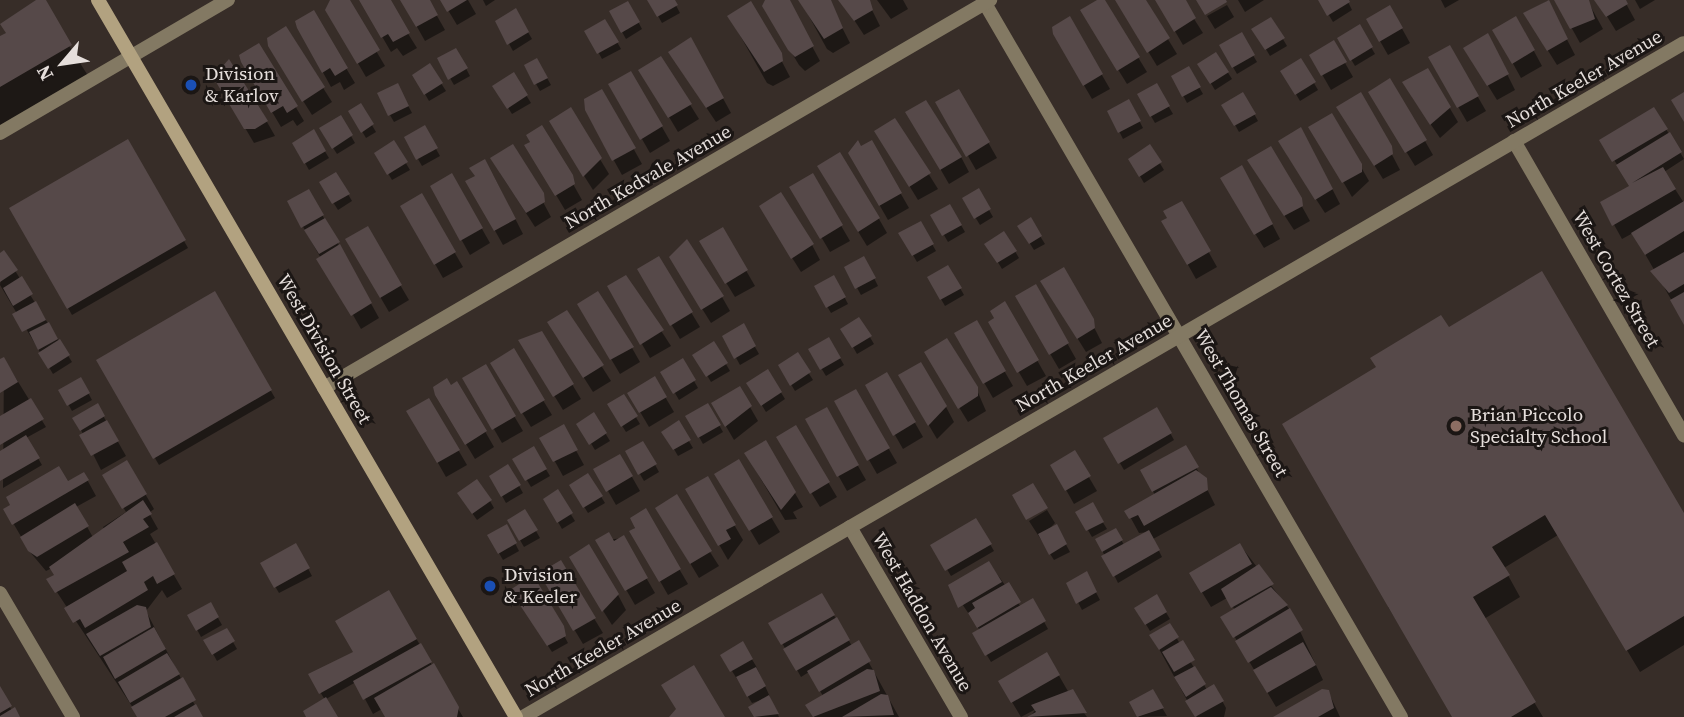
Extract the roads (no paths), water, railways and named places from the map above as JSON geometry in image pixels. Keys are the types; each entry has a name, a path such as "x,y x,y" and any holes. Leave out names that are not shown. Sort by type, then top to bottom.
{"main road":[{"name":"West Division Street","path":"98,0 516,717"}],"street":[{"path":"0,133 228,0"},
{"name":"West Thomas Street","path":"986,1 1401,717"},
{"name":"North Kedvale Avenue","path":"324,388 986,1"},
{"name":"North Keeler Avenue","path":"523,717 1684,43"},
{"name":"West Cortez Street","path":"1514,142 1684,436"},
{"name":"West Haddon Avenue","path":"850,527 961,717"},
{"path":"0,593 73,717"}],"place":[{"name":"Division & Karlov","path":"191,85"},
{"name":"Brian Piccolo Specialty School","path":"1456,426"},
{"name":"Division & Keeler","path":"490,586"}]}
